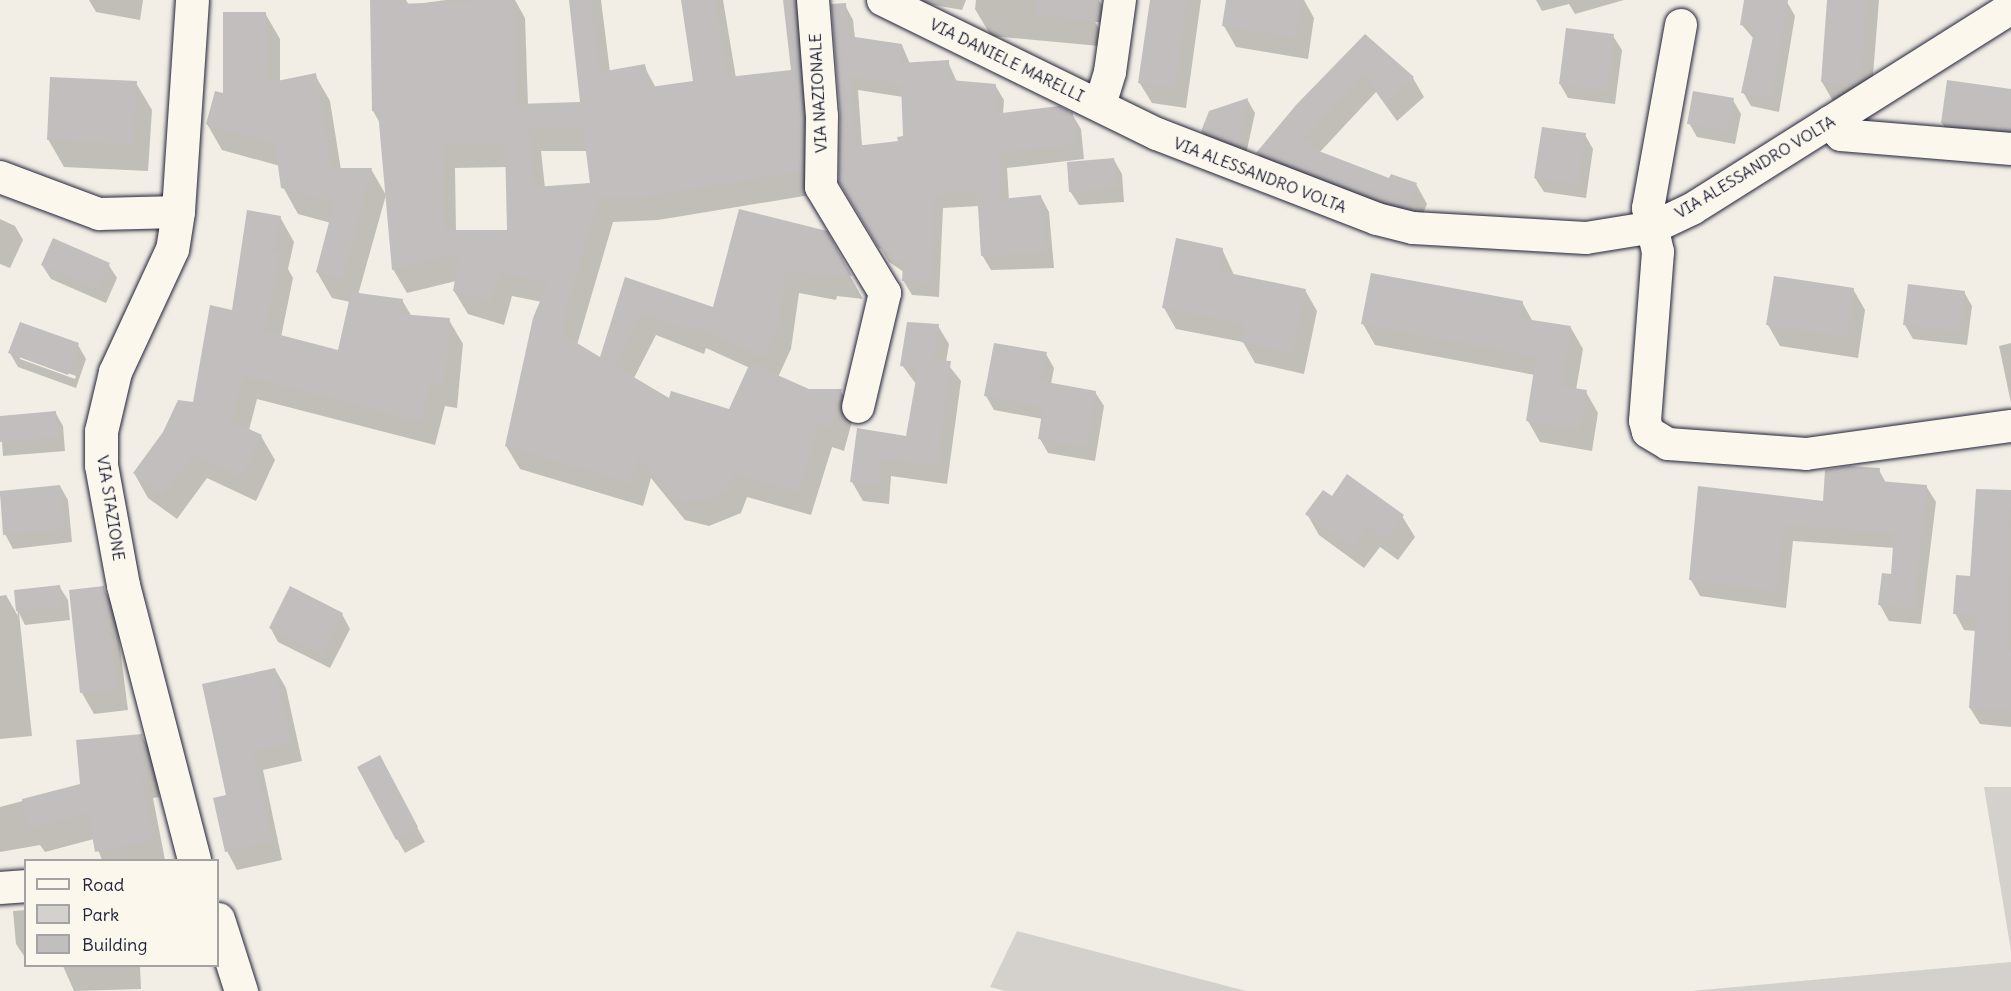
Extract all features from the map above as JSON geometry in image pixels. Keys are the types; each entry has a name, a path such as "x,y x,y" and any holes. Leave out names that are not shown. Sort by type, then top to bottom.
{"main road":[{"name":"VIA STAZIONE","path":"192,0 178,212 161,279 107,396 101,465 123,585 193,859"},
{"path":"219,922 241,991"}],"street":[{"name":"VIA NAZIONALE","path":"813,0 822,116 821,187 885,294 858,407"},
{"name":"VIA DANIELE MARELLI","path":"883,0 1100,105"},
{"path":"1100,105 1110,72 1120,0"},
{"name":"VIA ALESSANDRO VOLTA","path":"1100,105 1220,161 1377,219 1413,228 1586,238 1654,227 1692,209 2011,8"},
{"path":"1681,25 1648,208 1658,252 1645,422 1657,441 1806,454 2011,426"},
{"path":"1830,122 1841,135 2011,149"},
{"path":"0,177 99,214 178,212"},
{"path":"0,888 24,886"}],"green space":[{"path":"1984,787 2011,787 2011,951"},
{"path":"1017,931 1246,991 1005,991 990,987"},
{"path":"2011,962 2011,991 1691,991"}],"building":[{"path":"370,0 397,0 397,4 513,0 516,104 580,102 569,0 591,0 600,72 645,64 650,87 693,81 681,0 714,0 728,77 791,70 783,0 795,0 804,117 803,171 644,197 599,199 567,305 562,334 600,357 625,277 713,307 739,209 827,231 852,276 823,273 823,277 786,270 778,325 763,357 693,326 691,331 642,313 615,366 669,398 671,391 729,409 750,363 809,389 842,389 831,428 819,424 798,492 733,474 727,490 716,498 683,502 670,496 638,457 630,483 505,446 533,318 548,282 499,273 491,302 453,291 460,253 392,270 378,112 372,111","holes":["529,128 583,128 590,183 534,187","505,143 507,230 444,230 442,145"]},
{"path":"1036,0 1098,0 1096,21 1036,15"},
{"path":"1150,0 1187,0 1175,88 1138,83"},
{"path":"1226,0 1302,0 1296,38 1222,26"},
{"path":"1744,0 1788,0 1772,99 1741,93 1755,27 1740,25"},
{"path":"1827,0 1867,0 1861,81 1855,85 1821,82"},
{"path":"846,3 848,36 902,44 900,63 949,60 950,80 996,84 994,114 1059,106 1073,113 1076,144 999,153 1002,199 1041,195 1046,253 981,256 977,191 935,194 931,282 902,281 903,263 878,247 839,182 840,115 831,4","holes":["851,76 901,84 903,136 897,137 898,141 856,146"]},
{"path":"223,12 266,12 267,83 316,73 331,168 372,168 342,279 316,272 334,203 281,188 275,144 206,124 215,91 223,93"},
{"path":"1566,28 1614,34 1607,91 1559,84"},
{"path":"1365,34 1414,77 1385,103 1364,74 1304,138 1314,143 1311,148 1389,178 1391,174 1417,183 1407,208 1256,153 1296,105"},
{"path":"50,77 137,81 133,144 47,140"},
{"path":"1947,80 2011,89 2011,131 1941,123"},
{"path":"1693,91 1734,98 1728,131 1687,124"},
{"path":"1248,98 1237,146 1201,132 1209,111"},
{"path":"1542,127 1586,133 1578,185 1534,178"},
{"path":"1114,158 1117,188 1069,192 1067,162"},
{"path":"247,210 281,216 273,251 280,252 265,331 338,350 351,292 403,299 400,314 450,318 444,384 431,382 421,422 243,375 232,421 262,435 242,477 193,455 162,495 133,473 163,432 178,400 193,402 210,305 232,310"},
{"path":"53,238 110,263 98,290 41,265"},
{"path":"1176,238 1223,248 1219,271 1306,289 1292,353 1241,342 1245,324 1162,308"},
{"path":"1371,273 1523,301 1520,318 1571,326 1561,386 1587,390 1580,430 1526,421 1536,357 1361,324"},
{"path":"1774,276 1854,288 1847,337 1766,325"},
{"path":"1908,284 1965,291 1960,332 1903,325"},
{"path":"20,322 79,343 68,375 8,353"},
{"path":"907,322 939,324 934,360 951,361 937,466 881,458 879,486 850,482 857,428 906,436 918,368 900,366"},
{"path":"994,343 1047,352 1041,381 1096,391 1087,447 1038,439 1043,407 984,396"},
{"path":"56,411 58,437 0,442 0,416"},
{"path":"1849,466 1880,468 1879,481 1927,485 1913,608 1878,605 1882,573 1891,574 1894,533 1784,525 1777,592 1689,580 1698,486 1823,501 1825,470"},
{"path":"1347,474 1404,515 1386,540 1367,526 1352,548 1305,514 1323,490 1332,496"},
{"path":"60,485 65,528 3,535 0,491"},
{"path":"1976,489 2011,490 2008,650 2011,650 2011,711 1969,708 1976,615 1953,614 1956,575 1970,576"},
{"path":"60,585 63,606 16,611 14,590"},
{"path":"104,586 117,689 80,693 69,590"},
{"path":"290,586 343,613 322,655 269,628"},
{"path":"275,668 292,742 253,751 272,841 225,852 213,798 226,795 202,684"},
{"path":"142,734 146,773 141,774 153,840 95,852 88,813 29,829 22,799 80,784 76,740"},
{"path":"380,755 418,827 396,840 357,767"}]}
